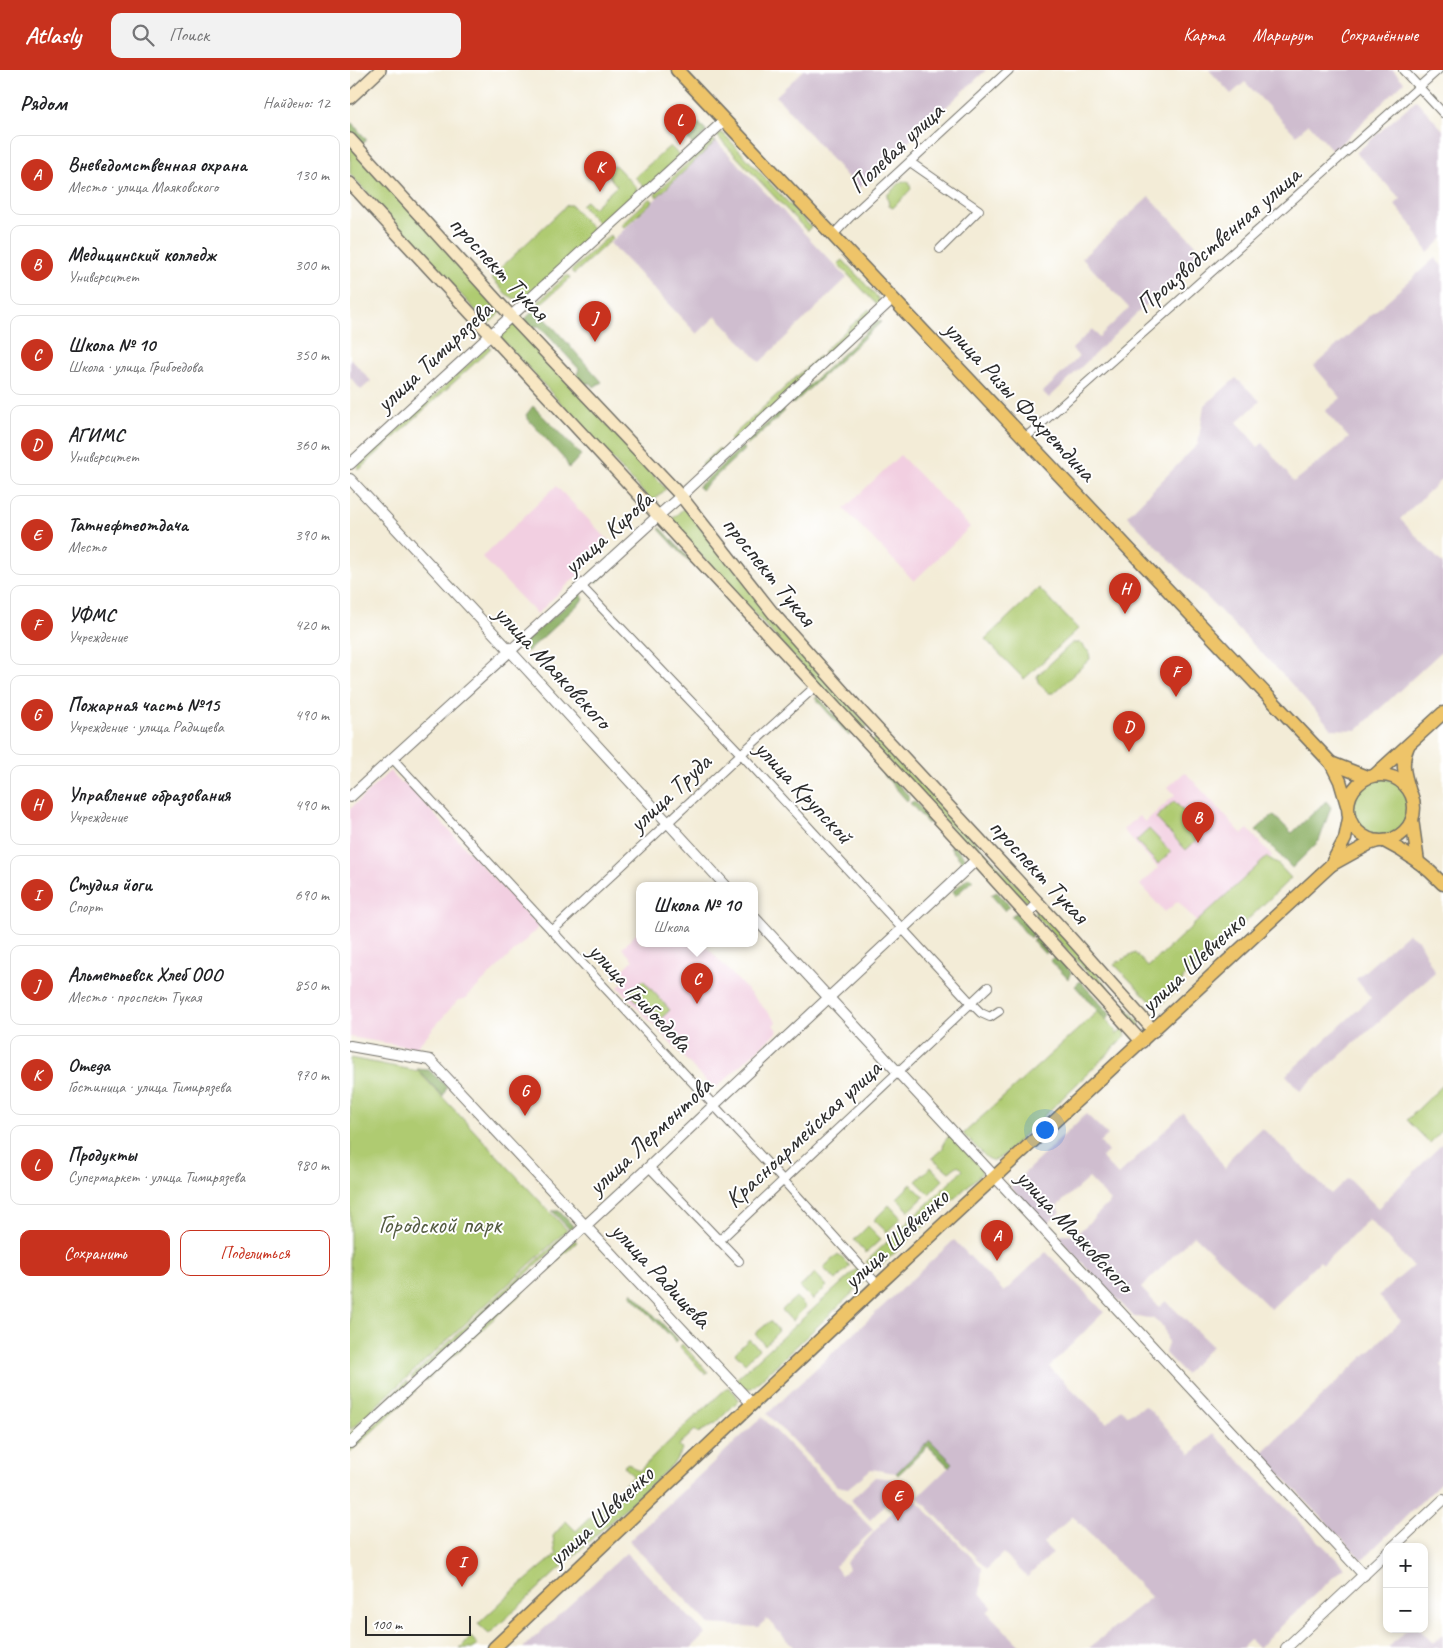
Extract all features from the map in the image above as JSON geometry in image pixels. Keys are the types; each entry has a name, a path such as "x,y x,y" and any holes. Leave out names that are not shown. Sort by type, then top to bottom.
{"main road":[{"path":"350,98 380,70"},
{"name":"улица Ризы Фахретдина","path":"677,70 1332,762"},
{"name":"проспект Тукая","path":"350,139 511,316 681,496 773,613 1070,936 1154,1031"},
{"name":"проспект Тукая","path":"350,183 977,859 1142,1042"},
{"path":"1347,805 1353,788 1408,746 1443,713"},
{"path":"1408,746 1403,765 1414,804 1412,819 1418,862"},
{"path":"1332,762 1371,776 1390,776 1404,783 1409,789"},
{"path":"1331,865 1345,839 1349,819 1340,781 1332,762"},
{"path":"1349,819 1360,834 1368,839 1381,841 1402,850 1431,871 1443,884"},
{"path":"1331,865 1369,844 1393,839 1408,827 1412,819"},
{"name":"улица Шевченко","path":"494,1648 878,1286 1331,865"}],"street":[{"name":"Полевая улица","path":"833,235 1009,70"},
{"path":"1403,70 1443,113"},
{"name":"Производственная улица","path":"1025,438 1438,70"},
{"name":"улица Тимирязева","path":"350,464 724,120"},
{"path":"910,162 979,210 940,249"},
{"name":"улица Кирова","path":"350,797 681,496 892,299"},
{"name":"улица Маяковского","path":"350,479 510,650 722,882"},
{"name":"улица Крупской","path":"581,586 741,754 971,1003 985,1016 990,1017 999,1011"},
{"name":"улица Труда","path":"552,931 816,686"},
{"path":"867,741 879,730"},
{"name":"улица Грибоедова","path":"392,758 783,1180 878,1286"},
{"name":"улица Лермонтова","path":"350,1443 650,1167 977,859"},
{"path":"1027,914 1038,903"},
{"name":"улица Маяковского","path":"758,921 1364,1574"},
{"name":"Красноармейская улица","path":"650,1167 719,1241 988,987"},
{"name":"улица Радищева","path":"350,1046 430,1060 752,1404"},
{"path":"719,1241 739,1261"},
{"path":"1397,1543 1443,1500"},
{"path":"1286,1648 1383,1557"}],"shaded area":[{"path":"804,70 986,70 858,189 776,96"},
{"path":"1209,70 1393,70 1404,82 1333,151 1309,124 1296,135 1245,82 1231,94"},
{"path":"1416,100 1443,130 1443,238 1428,253 1411,224 1394,204 1401,199 1356,153"},
{"path":"716,141 847,278 760,362 716,316 697,334 610,243"},
{"path":"1149,197 1205,254 1136,314 1049,398 1043,392 1079,357 1072,349 1092,329 1099,337 1129,308 1082,258"},
{"path":"1435,258 1443,267 1443,478 1400,519 1443,564 1443,650 1357,730 1332,729 1286,678 1127,516 1198,444 1204,406 1236,378 1260,401 1237,422 1258,447 1263,443 1294,482 1349,438 1325,411 1341,398 1314,366"},
{"path":"350,358 371,381 361,390 350,377"},
{"path":"900,455 970,527 914,581 844,509"},
{"path":"556,486 611,543 537,614 482,557"},
{"path":"390,771 401,784 404,782 539,927 466,998 457,1001 416,1048 350,1037 350,809"},
{"path":"1185,772 1242,834 1248,829 1272,856 1198,924 1178,901 1165,912 1140,885 1158,868 1123,830 1139,816 1145,822 1175,795 1168,787"},
{"path":"1408,933 1418,940 1435,972 1300,1091 1286,1075 1371,998 1356,979"},
{"path":"636,934 636,947 707,947 777,1022 773,1025 778,1031 714,1090 618,987 629,977 623,970 633,960 622,948"},
{"path":"1183,1113 1200,1132 1225,1169 1233,1155 1262,1128 1331,1194 1348,1178 1378,1208 1443,1143 1443,1363 1441,1365 1443,1368 1443,1480 1362,1560 1261,1454 1401,1321 1378,1296 1413,1266 1368,1218 1323,1264 1320,1261 1271,1309 1194,1235 1141,1288 1159,1307 1166,1301 1212,1346 1185,1374 1165,1353 1168,1343 1164,1327 1152,1318 1134,1317 1059,1238 1062,1235 1076,1235 1111,1201 1089,1178 1056,1207 1060,1212 1047,1224 1010,1187 1086,1114 1108,1135 1100,1142 1108,1152 1101,1157 1118,1175"},
{"path":"954,1240 1004,1292 1046,1252 1104,1312 1049,1367 1107,1423 1121,1409 1127,1415 1146,1406 1191,1454 1213,1434 1344,1567 1258,1648 1250,1640 1242,1648 1089,1648 1151,1597 1073,1516 1043,1543 1053,1553 1027,1577 1003,1553 987,1569 918,1497 952,1464 930,1440 896,1473 871,1469 848,1488 837,1486 767,1414"},
{"path":"762,1417 873,1530 835,1566 841,1575 849,1569 846,1563 909,1493 982,1568 980,1593 992,1607 987,1612 1022,1648 794,1648 767,1619 758,1627 709,1624 629,1541"},
{"path":"875,1477 893,1479 902,1488 870,1520 851,1500"},
{"path":"626,1553 706,1634 691,1648 523,1648"},
{"path":"1403,1633 1423,1633 1433,1643 1443,1635 1443,1648 1388,1648"}],"green space":[{"path":"352,123 366,139 362,144 350,134 350,124"},
{"path":"699,123 706,132 693,145 685,137"},
{"path":"720,133 724,134 811,227 807,231 717,136"},
{"path":"713,139 715,142 657,197 655,194"},
{"path":"350,144 503,310 488,324 350,174"},
{"path":"670,146 680,156 645,188 635,177"},
{"path":"612,166 616,166 636,187 638,195 604,227 581,205 586,201 593,208 617,186 605,172"},
{"path":"902,181 909,182 911,189 893,208 889,206 887,195"},
{"path":"650,198 653,201 624,228 622,224"},
{"path":"567,205 571,205 592,228 594,235 529,296 515,299 506,294 491,277"},
{"path":"610,235 613,238 574,274 571,271"},
{"path":"843,260 879,299 879,307 838,264"},
{"path":"567,275 570,278 536,308 534,306"},
{"path":"536,308 602,382 594,387 591,383 583,384 576,377 579,369 539,326 530,327 524,320"},
{"path":"869,309 875,315 828,358 823,352"},
{"path":"879,320 881,322 793,404 791,402"},
{"path":"512,322 666,489 652,502 498,335"},
{"path":"488,346 491,348 359,470 357,467"},
{"path":"819,356 824,362 735,445 729,439"},
{"path":"533,406 581,455 569,468 565,460 528,419 526,415"},
{"path":"783,409 785,411 748,445 746,443"},
{"path":"742,447 745,449 701,490 698,487"},
{"path":"719,448 725,455 708,470 702,464"},
{"path":"684,508 868,726 862,732 670,521"},
{"path":"651,528 653,530 596,583 594,581"},
{"path":"661,528 691,561 691,564 659,529"},
{"path":"1039,588 1078,629 1024,679 985,639"},
{"path":"580,594 584,599 527,652 521,645"},
{"path":"1072,643 1080,643 1089,652 1090,659 1054,693 1048,693 1038,682 1037,676"},
{"path":"818,697 851,733 849,736 815,698"},
{"path":"876,737 1034,903 1031,905 988,869 871,742"},
{"path":"886,771 910,797 907,801 883,774"},
{"path":"1380,778 1391,780 1404,791 1409,807 1407,818 1396,831 1380,836 1369,834 1356,823 1351,807 1353,796 1364,783"},
{"path":"914,801 932,819 928,824 910,803"},
{"path":"1174,801 1204,833 1186,850 1156,818"},
{"path":"1326,801 1331,807 1319,841 1292,868 1256,830 1273,815 1292,833"},
{"path":"1149,829 1171,852 1158,864 1136,841"},
{"path":"954,846 968,861 964,864 950,848"},
{"path":"1267,857 1277,863 1291,878 1213,953 1184,976 1180,987 1157,1008 1114,964 1135,953 1148,967"},
{"path":"969,877 973,880 955,896 953,891"},
{"path":"997,892 1010,906 1005,911 991,895"},
{"path":"1039,909 1139,1022 1140,1025 1137,1028 1034,913"},
{"path":"1017,912 1035,930 1030,938 1011,916"},
{"path":"1040,937 1051,949 1045,954 1032,940"},
{"path":"1057,956 1071,972 1068,979 1050,960"},
{"path":"643,980 670,1010 656,1023 629,992"},
{"path":"1080,981 1110,1014 1106,1020 1075,986"},
{"path":"1098,1011 1116,1030 1116,1035 1124,1028 1126,1036 1004,1155 993,1161 986,1157 963,1134"},
{"name":"Городской парк","path":"350,1058 418,1071 567,1230 350,1430"},
{"path":"417,1069 429,1070 447,1087 443,1096"},
{"path":"1443,1085 1443,1130 1430,1143 1407,1120"},
{"path":"950,1135 981,1168 982,1173 877,1269 866,1262 963,1170 958,1165 949,1172 932,1158 943,1148 944,1142"},
{"path":"931,1167 943,1180 929,1194 916,1181"},
{"path":"911,1184 924,1197 909,1211 897,1198"},
{"path":"889,1205 901,1218 887,1232 874,1220"},
{"path":"552,1211 559,1211 573,1226 569,1229"},
{"path":"868,1226 881,1239 866,1253 854,1240"},
{"path":"569,1231 571,1233 413,1379 411,1377"},
{"path":"575,1240 577,1242 426,1381 424,1379"},
{"path":"838,1254 850,1266 836,1280 823,1268"},
{"path":"857,1269 863,1272 866,1277 862,1284 752,1388 745,1387 735,1380"},
{"path":"815,1273 827,1286 813,1300 800,1287"},
{"path":"632,1292 678,1340 676,1342 630,1294"},
{"path":"796,1297 806,1307 792,1321 782,1310"},
{"path":"770,1321 779,1331 765,1345 755,1334"},
{"path":"749,1339 759,1349 745,1363 735,1353"},
{"path":"682,1344 708,1372 705,1374 680,1347"},
{"path":"407,1381 409,1383 350,1437 350,1433"},
{"path":"728,1387 739,1400 716,1423 698,1433 695,1430 679,1445 682,1450 674,1463 489,1634 478,1624 558,1553 555,1552 553,1536 566,1521 576,1531 633,1476 624,1466 628,1463 639,1471"},
{"path":"414,1389 416,1391 350,1452 350,1448"},
{"path":"930,1440 953,1463 949,1467 928,1446 898,1475 896,1473"},
{"path":"471,1637 478,1645 474,1648 460,1648"}],"place":[{"name":"Продукты","path":"680,145"},
{"name":"Omega","path":"600,192"},
{"name":"Альметьевск Хлеб ООО","path":"595,342"},
{"name":"Управление образования","path":"1125,614"},
{"name":"УФМС","path":"1176,697"},
{"name":"АГИМС","path":"1129,752"},
{"name":"Медицинский колледж","path":"1198,843"},
{"name":"Школа № 10","path":"697,1004"},
{"name":"Пожарная часть №15","path":"525,1116"},
{"name":"Вневедомственная охрана","path":"997,1261"},
{"name":"Татнефтеотдача","path":"898,1521"},
{"name":"Студия йоги","path":"462,1587"}]}
